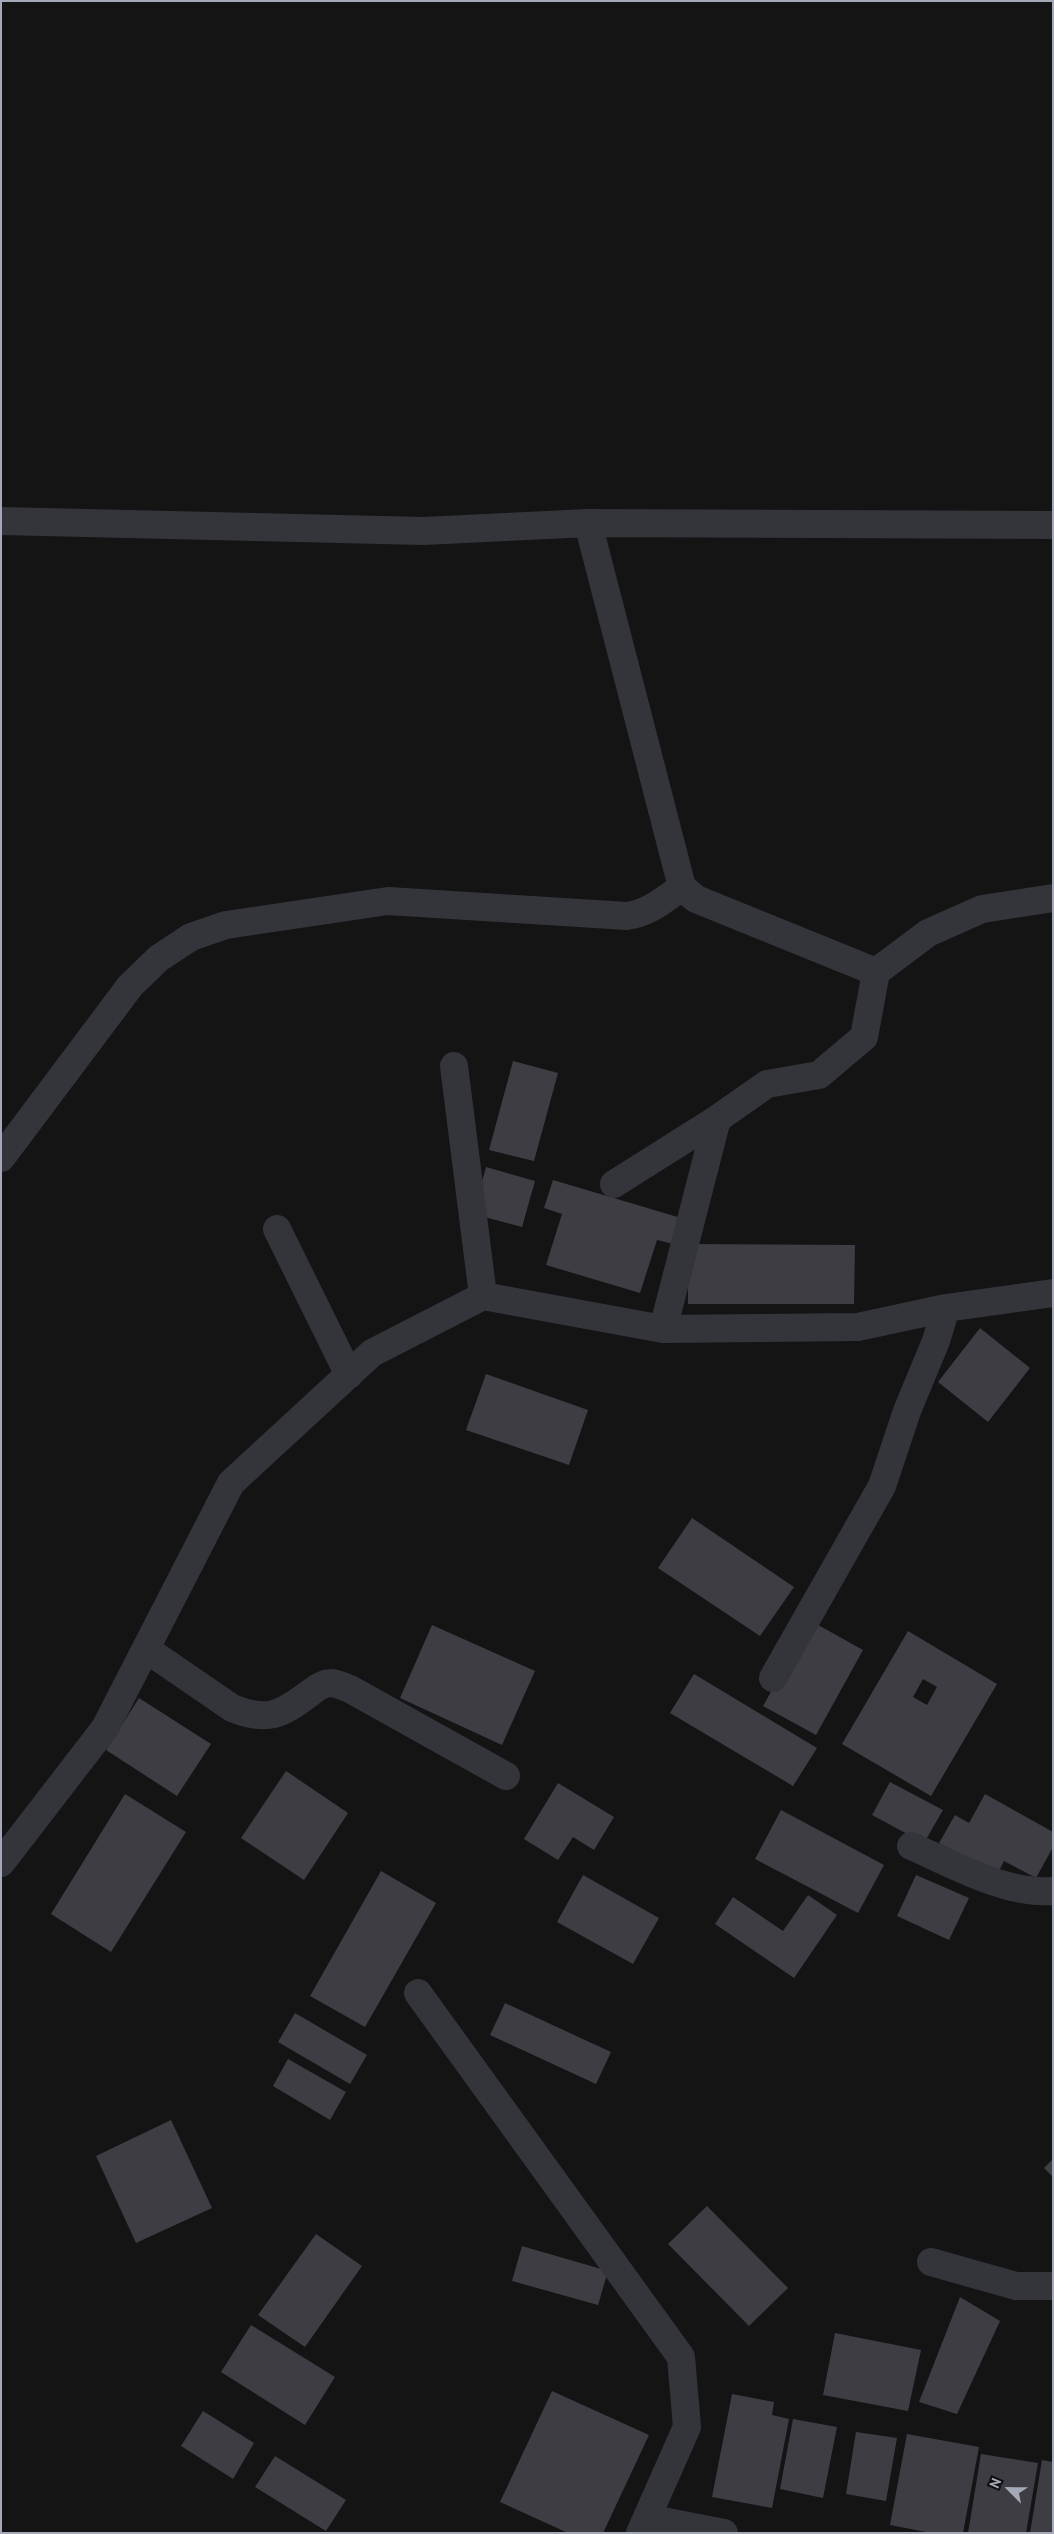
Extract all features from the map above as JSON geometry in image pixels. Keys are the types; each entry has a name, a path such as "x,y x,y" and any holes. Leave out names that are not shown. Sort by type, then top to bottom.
{"street":[{"path":"1,521 424,531 588,524 1053,525"},
{"path":"588,524 682,887 696,899 876,972"},
{"path":"1,1158 130,986 159,958 191,937 226,925 388,901 627,916 639,915 682,887"},
{"path":"614,1184 717,1119 767,1084 819,1075 864,1037 876,972 928,933 982,909 1053,898"},
{"path":"454,1066 483,1296"},
{"path":"663,1329 717,1119"},
{"path":"277,1229 349,1375"},
{"path":"1,1863 105,1728 231,1483 372,1353 483,1296 663,1329 858,1327 946,1308 1053,1293"},
{"path":"773,1678 882,1486 907,1411 936,1341 946,1308"},
{"path":"146,1649 232,1708 244,1713 263,1716 284,1712 319,1686 332,1683 350,1689 506,1776"},
{"path":"911,1846 980,1876 1028,1890 1053,1891"},
{"path":"418,1993 681,2356 687,2427 643,2525 724,2533"},
{"path":"931,2262 1016,2286 1053,2286"}],"building":[{"path":"513,1061 558,1073 534,1161 489,1150"},
{"path":"486,1167 535,1181 522,1227 473,1214"},
{"path":"553,1180 681,1218 673,1244 657,1240 640,1293 546,1265 562,1214 544,1208"},
{"path":"688,1244 855,1245 854,1304 688,1304"},
{"path":"980,1328 1030,1368 988,1422 938,1382"},
{"path":"486,1374 588,1410 569,1465 466,1430"},
{"path":"692,1518 794,1587 760,1636 658,1568"},
{"path":"811,1621 863,1650 816,1735 763,1706"},
{"path":"432,1625 535,1671 502,1745 400,1698"},
{"path":"908,1631 997,1684 931,1796 842,1744","holes":["923,1679 937,1687 927,1705 913,1697"]},
{"path":"694,1674 817,1748 793,1786 670,1713"},
{"path":"139,1698 211,1744 177,1796 106,1750"},
{"path":"286,1771 348,1813 304,1880 241,1838"},
{"path":"890,1782 943,1810 924,1843 872,1815"},
{"path":"558,1783 614,1817 594,1850 573,1837 558,1860 524,1839"},
{"path":"125,1794 186,1832 111,1952 51,1914"},
{"path":"985,1794 1053,1832 1053,1847 1036,1878 1004,1861 997,1875 939,1843 955,1815 969,1823"},
{"path":"781,1810 884,1865 858,1913 755,1859"},
{"path":"381,1871 436,1903 365,2027 310,1996"},
{"path":"583,1875 659,1918 633,1964 557,1922"},
{"path":"916,1875 969,1898 949,1940 897,1916"},
{"path":"808,1895 837,1915 794,1978 715,1924 733,1897 783,1931"},
{"path":"505,2003 611,2052 596,2084 490,2035"},
{"path":"295,2013 367,2055 350,2084 278,2042"},
{"path":"288,2059 346,2092 330,2120 273,2086"},
{"path":"171,2120 212,2208 136,2243 96,2156"},
{"path":"1053,2159 1053,2177 1044,2168"},
{"path":"707,2206 788,2288 749,2326 668,2244"},
{"path":"316,2234 362,2266 305,2347 258,2315"},
{"path":"522,2246 608,2271 598,2305 512,2281"},
{"path":"960,2297 1000,2321 957,2414 919,2402"},
{"path":"251,2325 335,2377 305,2425 221,2372"},
{"path":"835,2333 921,2350 908,2411 823,2395"},
{"path":"552,2391 649,2435 603,2533 568,2533 500,2502"},
{"path":"732,2394 774,2402 772,2415 789,2419 772,2508 712,2497"},
{"path":"203,2411 254,2443 233,2479 181,2446"},
{"path":"793,2419 837,2427 823,2498 780,2489"},
{"path":"856,2432 897,2438 886,2501 846,2494"},
{"path":"907,2434 979,2447 963,2533 931,2533 890,2525"},
{"path":"981,2454 1038,2463 1026,2533 968,2533"},
{"path":"275,2456 346,2500 326,2531 255,2487"},
{"path":"1042,2460 1053,2462 1053,2533 1030,2533"}]}
